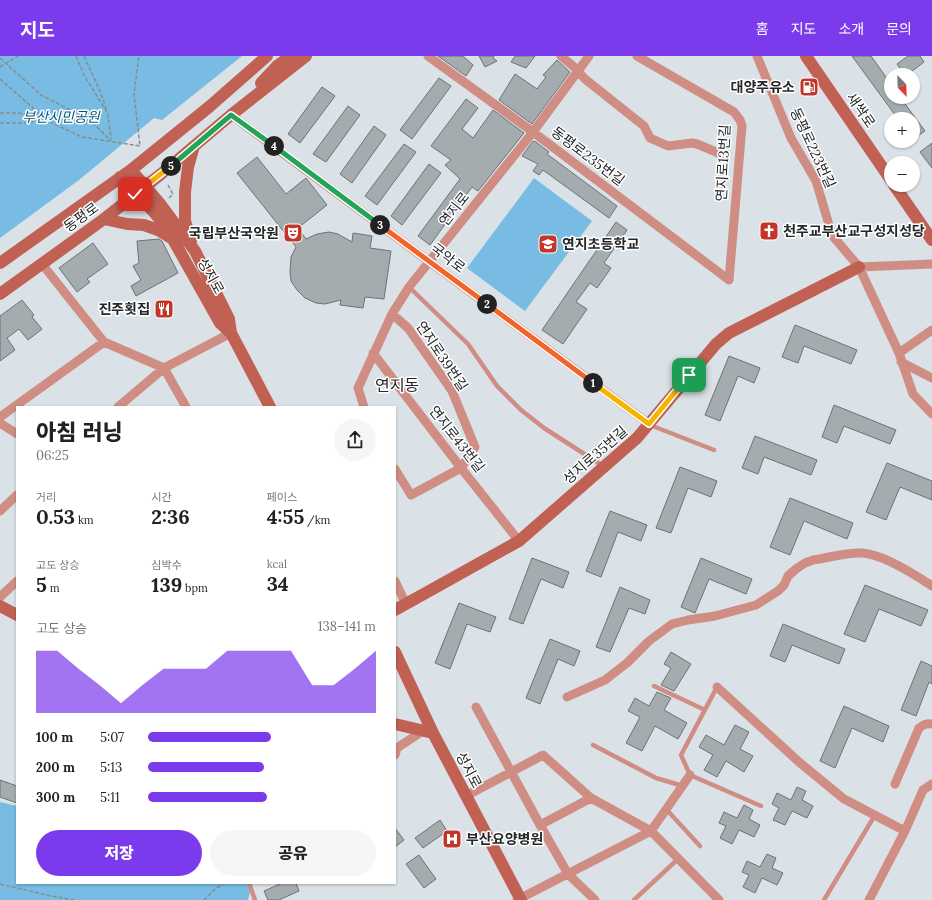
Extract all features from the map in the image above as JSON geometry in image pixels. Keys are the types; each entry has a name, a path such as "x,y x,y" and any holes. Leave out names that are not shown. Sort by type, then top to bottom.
{"main road":[{"path":"209,107 267,56"},
{"path":"209,107 276,56"},
{"path":"231,115 277,66 291,56"},
{"path":"231,115 306,56"},
{"name":"새싹로","path":"806,56 884,170"},
{"name":"동평로","path":"0,263 131,170 209,107"},
{"name":"동평로","path":"0,294 104,220 231,115"},
{"name":"성지로","path":"194,146 188,167 185,221 195,251 229,319 231,333"},
{"name":"성지로","path":"131,170 146,186 195,251"},
{"name":"성지로","path":"120,177 153,211 166,227 220,322 231,333 269,406"},
{"path":"899,192 932,240"},
{"path":"104,220 144,225 158,230 173,240"},
{"name":"성지로35번길","path":"396,609 519,541 637,438 716,344 729,333 859,267"},
{"path":"0,606 16,614"},
{"name":"성지로","path":"396,654 428,731 466,796 519,900"},
{"path":"396,724 428,731"}],"street":[{"name":"동평로235번길","path":"428,56 533,132 729,280"},
{"path":"561,56 585,79 644,126 650,138 668,146 692,143 697,144 721,154"},
{"name":"연지로","path":"364,406 358,388 392,314 408,287 430,262 533,132 589,56"},
{"name":"연지로13번길","path":"637,56 734,112 740,120 742,126 729,280"},
{"name":"동평로223번길","path":"757,56 791,138 816,181 832,235 859,267 900,357 913,394 932,414"},
{"name":"국악로","path":"231,115 649,424"},
{"path":"42,264 104,342 164,368 185,406"},
{"path":"859,267 932,264"},
{"name":"연지로39번길","path":"392,314 408,328 452,391 475,447 461,468 411,495 396,471"},
{"path":"932,330 900,357 932,378"},
{"path":"119,406 164,368 231,333"},
{"path":"0,417 104,342"},
{"name":"연지로43번길","path":"373,353 519,541"},
{"path":"0,424 16,433"},
{"path":"0,511 16,496"},
{"path":"567,697 605,680 627,663 649,641 672,624 715,616 756,605 778,592 784,585 788,576 805,562 861,552 872,554 910,572 932,586"},
{"path":"0,597 16,582"},
{"path":"396,583 406,604"},
{"path":"716,687 799,762 844,799 905,831"},
{"path":"476,707 568,874 595,900"},
{"path":"895,784 919,728 923,724 932,724"},
{"path":"396,752 397,748 428,731"},
{"path":"466,796 543,755 591,798 651,831 719,900"},
{"path":"519,900 651,831 690,775"},
{"path":"869,900 905,831 924,790 932,784"},
{"path":"540,825 591,798"}],"lane":[{"path":"408,287 468,344 497,386 521,410 544,428 604,466"},
{"path":"649,424 714,450"},
{"path":"654,686 705,710"},
{"path":"716,687 681,755 690,775 761,806"},
{"path":"593,746 656,778 683,786"},
{"path":"666,809 700,846"},
{"path":"824,900 875,815"},
{"path":"634,900 678,859"},
{"path":"249,884 255,900"}],"path":[{"path":"0,67 18,56"},
{"path":"76,56 84,75 108,114"},
{"path":"84,56 100,91 108,114 112,141"},
{"path":"0,113 18,113 40,117 82,138 140,146 134,94 139,56"},
{"path":"0,58 40,95 90,120 112,141"},
{"path":"0,79 32,107 40,117"},
{"path":"0,123 31,124 40,117"},
{"path":"166,200 173,194 168,185"},
{"path":"0,884 75,900"},
{"path":"204,900 216,888 223,884"}],"green space":[{"name":"부산시민공원","path":"0,56 242,56 162,120 154,118 79,180 0,238"},
{"path":"534,178 592,221 525,311 467,268"},
{"path":"0,802 16,806 16,884 252,884 248,900 0,900"}],"building":[{"path":"438,56 463,56 473,65 466,76"},
{"path":"479,56 494,56 493,58 497,61 485,67"},
{"path":"515,56 535,56 526,68 511,62"},
{"path":"852,56 871,56 884,74 884,100"},
{"path":"908,56 920,56 924,62 916,68 900,68 897,64"},
{"path":"557,60 570,72 532,124 499,100 515,74 537,89 546,77 543,75"},
{"path":"439,78 451,86 412,139 400,130"},
{"path":"322,87 335,96 300,143 288,134"},
{"path":"466,99 478,108 462,129 473,138 493,110 524,133 478,191 472,187 430,245 418,236 460,179 445,165 451,160 431,146"},
{"path":"887,104 905,104 911,112 893,112"},
{"path":"348,106 360,115 326,162 313,154"},
{"path":"920,124 925,131 920,134"},
{"path":"374,126 386,135 352,183 340,174"},
{"path":"533,141 549,152 547,154 617,206 609,218 543,170 539,175 533,171 538,164 522,156"},
{"path":"932,143 932,168 920,152"},
{"path":"404,144 416,152 377,205 365,196"},
{"name":"국립부산국악원","path":"257,157 286,194 306,178 327,205 298,228 306,239 317,234 329,232 338,234 352,242 353,233 372,236 370,248 391,251 384,299 365,297 363,308 340,305 341,300 325,304 316,303 305,298 297,290 291,281 290,272 291,257 296,247 237,173"},
{"path":"429,164 441,173 402,225 391,216"},
{"path":"616,222 627,230 604,263 611,268 597,288 590,283 576,302 587,309 563,344 542,330"},
{"path":"159,239 162,241 178,273 136,296 131,286 141,280 133,266 139,263 137,241"},
{"path":"93,243 108,264 87,279 90,282 77,292 59,268"},
{"path":"22,300 34,315 32,317 42,329 28,340 19,329 7,338 15,350 0,361 0,316"},
{"path":"795,325 857,350 851,364 804,346 798,363 782,357"},
{"path":"729,356 760,368 754,383 738,376 720,421 705,415"},
{"path":"834,405 896,430 890,444 844,426 837,443 822,437"},
{"path":"755,436 817,460 811,475 764,457 758,474 742,468"},
{"path":"887,463 932,481 932,500 900,487 886,520 866,512"},
{"path":"680,467 717,481 711,497 688,488 671,533 656,528"},
{"path":"790,498 853,523 847,539 804,521 790,555 770,547"},
{"path":"610,511 647,525 641,541 618,532 601,577 586,571"},
{"path":"532,558 569,572 563,588 541,579 523,624 509,619"},
{"path":"701,558 752,579 746,594 709,579 695,613 681,607"},
{"path":"865,585 928,610 921,626 879,609 865,642 844,634"},
{"path":"620,587 650,600 645,614 629,608 610,652 596,647"},
{"path":"459,603 496,617 490,632 467,624 450,669 435,663"},
{"path":"783,624 845,649 839,664 792,645 785,662 770,656"},
{"path":"550,639 580,651 574,666 558,659 540,704 526,698"},
{"path":"671,652 691,664 674,691 661,685 671,668 664,664"},
{"path":"921,661 932,666 932,684 929,682 916,716 901,710"},
{"path":"657,692 671,698 664,710 687,723 678,739 655,726 642,751 626,743 640,717 628,711 635,698 649,706"},
{"path":"844,706 889,726 883,742 852,728 835,768 820,761"},
{"path":"735,725 749,732 740,749 753,756 744,772 726,761 717,777 704,770 713,755 699,747 706,735 724,745"},
{"path":"0,780 16,786 16,803 0,797"},
{"path":"797,787 806,791 802,800 813,806 807,818 792,811 785,825 773,820 779,808 772,804 777,793 791,800"},
{"path":"744,805 753,810 749,819 760,825 754,837 739,830 732,844 720,838 726,826 719,823 724,812 737,818"},
{"path":"440,820 447,831 423,848 415,838"},
{"path":"396,829 404,840 396,846"},
{"path":"767,854 776,858 772,868 783,873 777,885 762,878 755,893 743,887 749,875 742,872 747,861 760,867"},
{"path":"419,855 436,879 424,888 406,864"},
{"path":"280,884 296,884 299,891 279,900 268,900 264,891"}],"place":[{"name":"대양주유소","path":"809,87"},
{"name":"천주교부산교구성지성당","path":"769,231"},
{"name":"국립부산국악원","path":"293,233"},
{"name":"연지초등학교","path":"548,244"},
{"name":"진주횟집","path":"164,309"},
{"name":"부산요양병원","path":"452,839"}],"district":[{"name":"연지동","path":"397,385"}],"route":[{"path":"135,194 231,115 649,424 689,375"}]}
